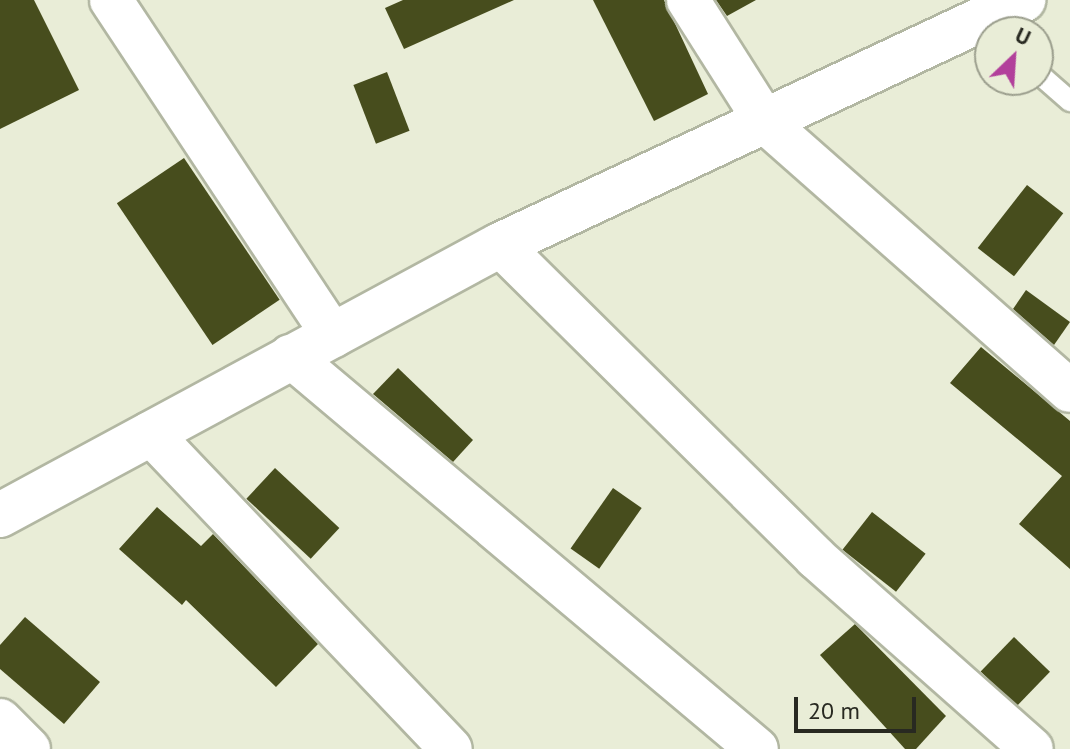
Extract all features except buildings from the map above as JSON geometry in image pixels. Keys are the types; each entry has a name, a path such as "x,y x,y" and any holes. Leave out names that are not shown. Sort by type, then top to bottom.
{"main road":[{"path":"1000,16 1023,0"},
{"path":"0,515 500,245 974,32"}],"street":[{"path":"111,0 333,336"},
{"path":"688,0 766,123 1070,391"},
{"path":"500,245 816,558 1032,749"},
{"path":"290,356 757,749"},
{"path":"150,433 451,749"},
{"path":"0,720 29,749"}],"lane":[{"path":"1054,87 1070,101"}]}
